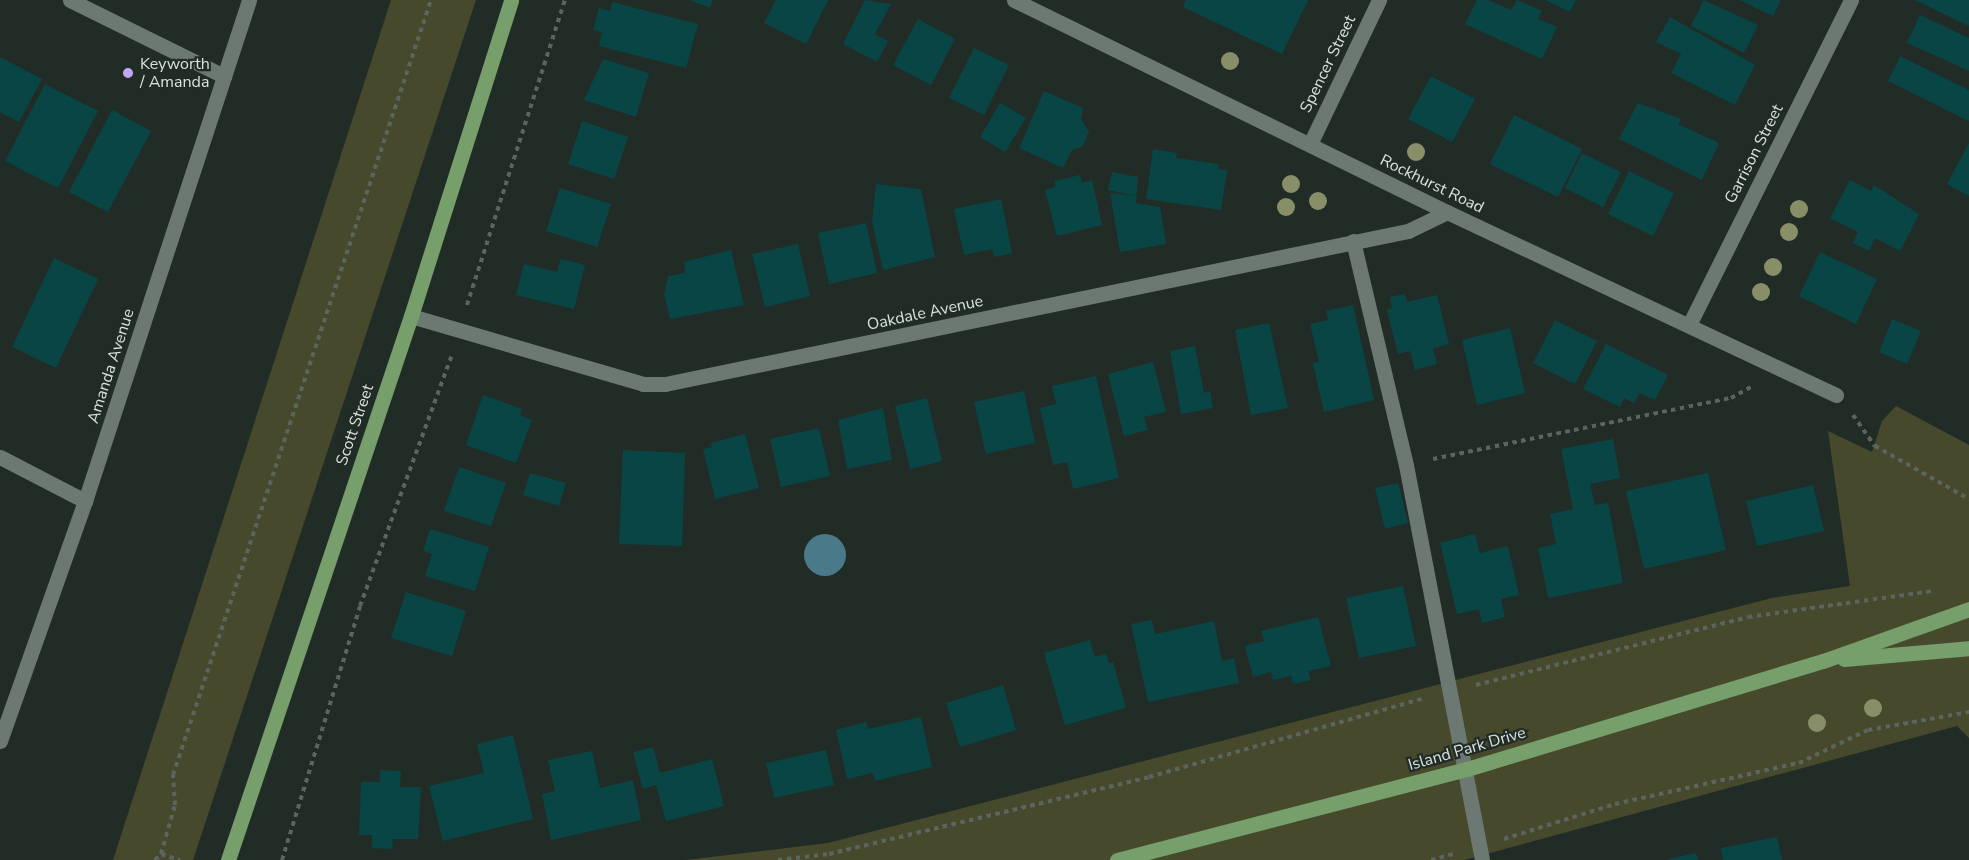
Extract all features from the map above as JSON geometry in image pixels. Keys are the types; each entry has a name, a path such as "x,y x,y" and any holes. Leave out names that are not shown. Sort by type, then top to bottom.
{"main road":[{"name":"Scott Street","path":"228,860 411,316 511,0"},
{"name":"Island Park Drive","path":"1117,860 1467,769 1823,661 1969,609"},
{"name":"Island Park Drive","path":"1823,661 1969,648"}],"street":[{"path":"70,0 225,76"},
{"name":"Amanda Avenue","path":"0,741 85,501 249,0"},
{"name":"Rockhurst Road","path":"1014,0 1447,212 1836,395"},
{"name":"Spencer Street","path":"1310,144 1379,0"},
{"name":"Garrison Street","path":"1689,325 1851,0"},
{"name":"Oakdale Avenue","path":"411,316 643,384 665,384 1408,231 1447,212"},
{"path":"1353,241 1406,465 1482,853"},
{"path":"0,457 85,501"}],"path":[{"path":"155,860 161,854 175,805 173,775 431,0"},
{"path":"469,297 565,0"},
{"path":"1406,465 1731,398 1752,388 1763,362"},
{"path":"282,860 360,606 447,370"},
{"path":"1836,395 1875,446 1969,499"},
{"path":"778,860 829,854 1149,777 1451,691 1748,617 1907,597 1938,589"},
{"path":"1431,860 1482,853 1615,804 1799,763 1868,730 1969,712"},
{"path":"161,854 180,860"}],"green space":[{"path":"391,0 476,0 193,860 113,860"},
{"path":"1896,406 1969,445 1969,738 1957,726 1464,860 686,860 828,843 1772,598 1850,586 1828,431 1872,452 1882,421"}],"water":[{"path":"825,534 833,535 840,540 845,547 845,563 840,570 833,575 825,576 817,575 810,570 805,563 804,555 805,547 810,540 817,535"}],"building":[{"path":"689,0 713,0 710,8"},
{"path":"776,0 828,0 806,44 764,23"},
{"path":"865,0 891,4 875,34 888,41 877,62 843,44"},
{"path":"1186,0 1308,0 1282,54 1183,7"},
{"path":"1477,0 1488,0 1511,10 1517,0 1542,11 1538,19 1557,27 1542,59 1465,24"},
{"path":"1545,0 1576,0 1570,12"},
{"path":"1704,0 1758,25 1744,53 1691,26"},
{"path":"1739,0 1781,0 1773,16"},
{"path":"1915,0 1969,0 1969,26"},
{"path":"612,2 698,24 686,68 599,46 602,32 593,30 599,8 610,11"},
{"path":"1920,15 1969,38 1969,71 1907,43"},
{"path":"1670,17 1755,65 1735,105 1671,73 1681,54 1656,42"},
{"path":"918,19 955,39 931,85 893,65"},
{"path":"974,48 1009,65 984,115 949,98"},
{"path":"1900,56 1969,90 1969,121 1888,81"},
{"path":"0,57 42,79 19,122 0,112"},
{"path":"603,59 649,73 636,117 584,100"},
{"path":"1431,76 1475,99 1452,142 1408,119"},
{"path":"45,84 98,111 58,188 5,161"},
{"path":"1044,91 1083,108 1081,119 1089,132 1083,146 1072,150 1063,168 1019,148"},
{"path":"1000,103 1026,118 1005,152 980,137"},
{"path":"1638,103 1681,119 1678,124 1719,143 1702,180 1619,139"},
{"path":"112,110 151,131 108,212 69,192"},
{"path":"1514,115 1582,149 1558,197 1490,164"},
{"path":"582,121 628,137 614,179 568,164"},
{"path":"1969,143 1969,196 1947,184"},
{"path":"1153,149 1177,153 1176,158 1219,164 1218,169 1227,170 1221,210 1146,199"},
{"path":"1582,153 1621,172 1603,207 1565,188"},
{"path":"1629,171 1674,193 1653,236 1608,214"},
{"path":"1112,172 1138,177 1136,203 1160,207 1166,244 1120,252 1110,193 1135,196 1108,190"},
{"path":"1080,175 1082,183 1092,180 1102,225 1057,236 1045,190 1055,187 1054,181"},
{"path":"1850,180 1871,191 1874,185 1919,214 1900,251 1875,238 1869,251 1853,243 1858,232 1830,218"},
{"path":"876,184 921,189 935,257 883,270 872,222"},
{"path":"560,188 611,204 597,247 546,231"},
{"path":"1001,199 1012,253 994,257 992,249 964,255 954,209"},
{"path":"866,223 877,273 829,284 818,233"},
{"path":"798,244 810,296 765,307 752,254"},
{"path":"731,250 744,305 670,319 664,295 668,276 685,273 684,262"},
{"path":"1820,252 1877,279 1856,324 1799,296"},
{"path":"54,258 98,279 56,368 12,347"},
{"path":"561,259 585,265 574,309 516,295 524,264 557,272"},
{"path":"1405,294 1407,302 1437,295 1449,344 1433,348 1437,364 1415,370 1410,351 1398,354 1387,310 1392,308 1390,297"},
{"path":"1353,305 1374,400 1324,412 1313,363 1319,362 1310,324 1328,320 1326,311"},
{"path":"1892,319 1921,331 1907,364 1879,352"},
{"path":"1555,320 1597,341 1575,384 1533,363"},
{"path":"1269,323 1288,408 1251,415 1235,330"},
{"path":"1510,328 1525,393 1477,405 1462,340"},
{"path":"1606,344 1668,375 1655,400 1640,393 1634,403 1624,398 1620,407 1583,389"},
{"path":"1195,346 1204,393 1210,391 1213,408 1181,414 1170,351"},
{"path":"1153,362 1166,412 1144,417 1148,430 1124,436 1108,374"},
{"path":"1096,376 1119,478 1073,489 1067,462 1053,465 1040,408 1056,404 1052,386"},
{"path":"1024,391 1035,443 986,454 974,402"},
{"path":"483,395 522,409 520,415 532,420 516,463 466,445"},
{"path":"927,398 942,461 910,469 895,406"},
{"path":"883,408 892,460 847,469 838,420"},
{"path":"819,428 830,476 781,487 770,439"},
{"path":"745,434 759,488 715,499 703,449 712,447 710,443"},
{"path":"1613,439 1620,478 1590,484 1595,505 1608,503 1623,583 1548,598 1538,548 1556,544 1550,514 1573,509 1561,449"},
{"path":"623,450 685,453 682,546 619,544"},
{"path":"459,467 506,483 491,526 444,511"},
{"path":"530,473 566,483 559,506 523,495"},
{"path":"1708,473 1726,550 1644,569 1626,491"},
{"path":"1398,483 1408,523 1385,529 1375,488"},
{"path":"1813,485 1824,531 1757,546 1746,501"},
{"path":"430,529 489,547 475,591 425,576 432,554 423,551"},
{"path":"1475,534 1480,553 1508,546 1519,595 1501,599 1505,617 1482,623 1479,609 1457,614 1440,543"},
{"path":"1403,586 1416,646 1359,658 1346,598"},
{"path":"406,592 466,611 452,656 391,638"},
{"path":"1318,617 1331,666 1308,671 1311,680 1293,684 1291,676 1273,680 1271,672 1253,677 1245,646 1264,641 1261,631"},
{"path":"1152,620 1155,634 1214,621 1222,661 1234,658 1239,683 1148,702 1131,624"},
{"path":"1090,640 1095,657 1106,654 1109,663 1113,662 1126,708 1065,725 1044,653"},
{"path":"1003,685 1016,730 960,747 946,703"},
{"path":"921,717 932,767 875,781 873,773 847,779 836,730 866,722 868,729"},
{"path":"513,735 533,819 443,841 429,786 484,773 477,744"},
{"path":"653,747 660,773 712,759 724,806 666,821 656,785 643,789 633,752"},
{"path":"826,750 834,785 774,798 766,763"},
{"path":"592,751 600,788 633,780 641,820 551,840 542,794 555,791 548,760"},
{"path":"380,770 401,771 400,787 421,787 418,839 393,839 392,849 372,848 372,835 359,835 361,782 380,782"},
{"path":"1777,837 1782,860 1723,860 1721,848"},
{"path":"1696,853 1698,860 1669,860 1669,859"}],"place":[{"name":"Keyworth / Amanda","path":"128,73"}]}
